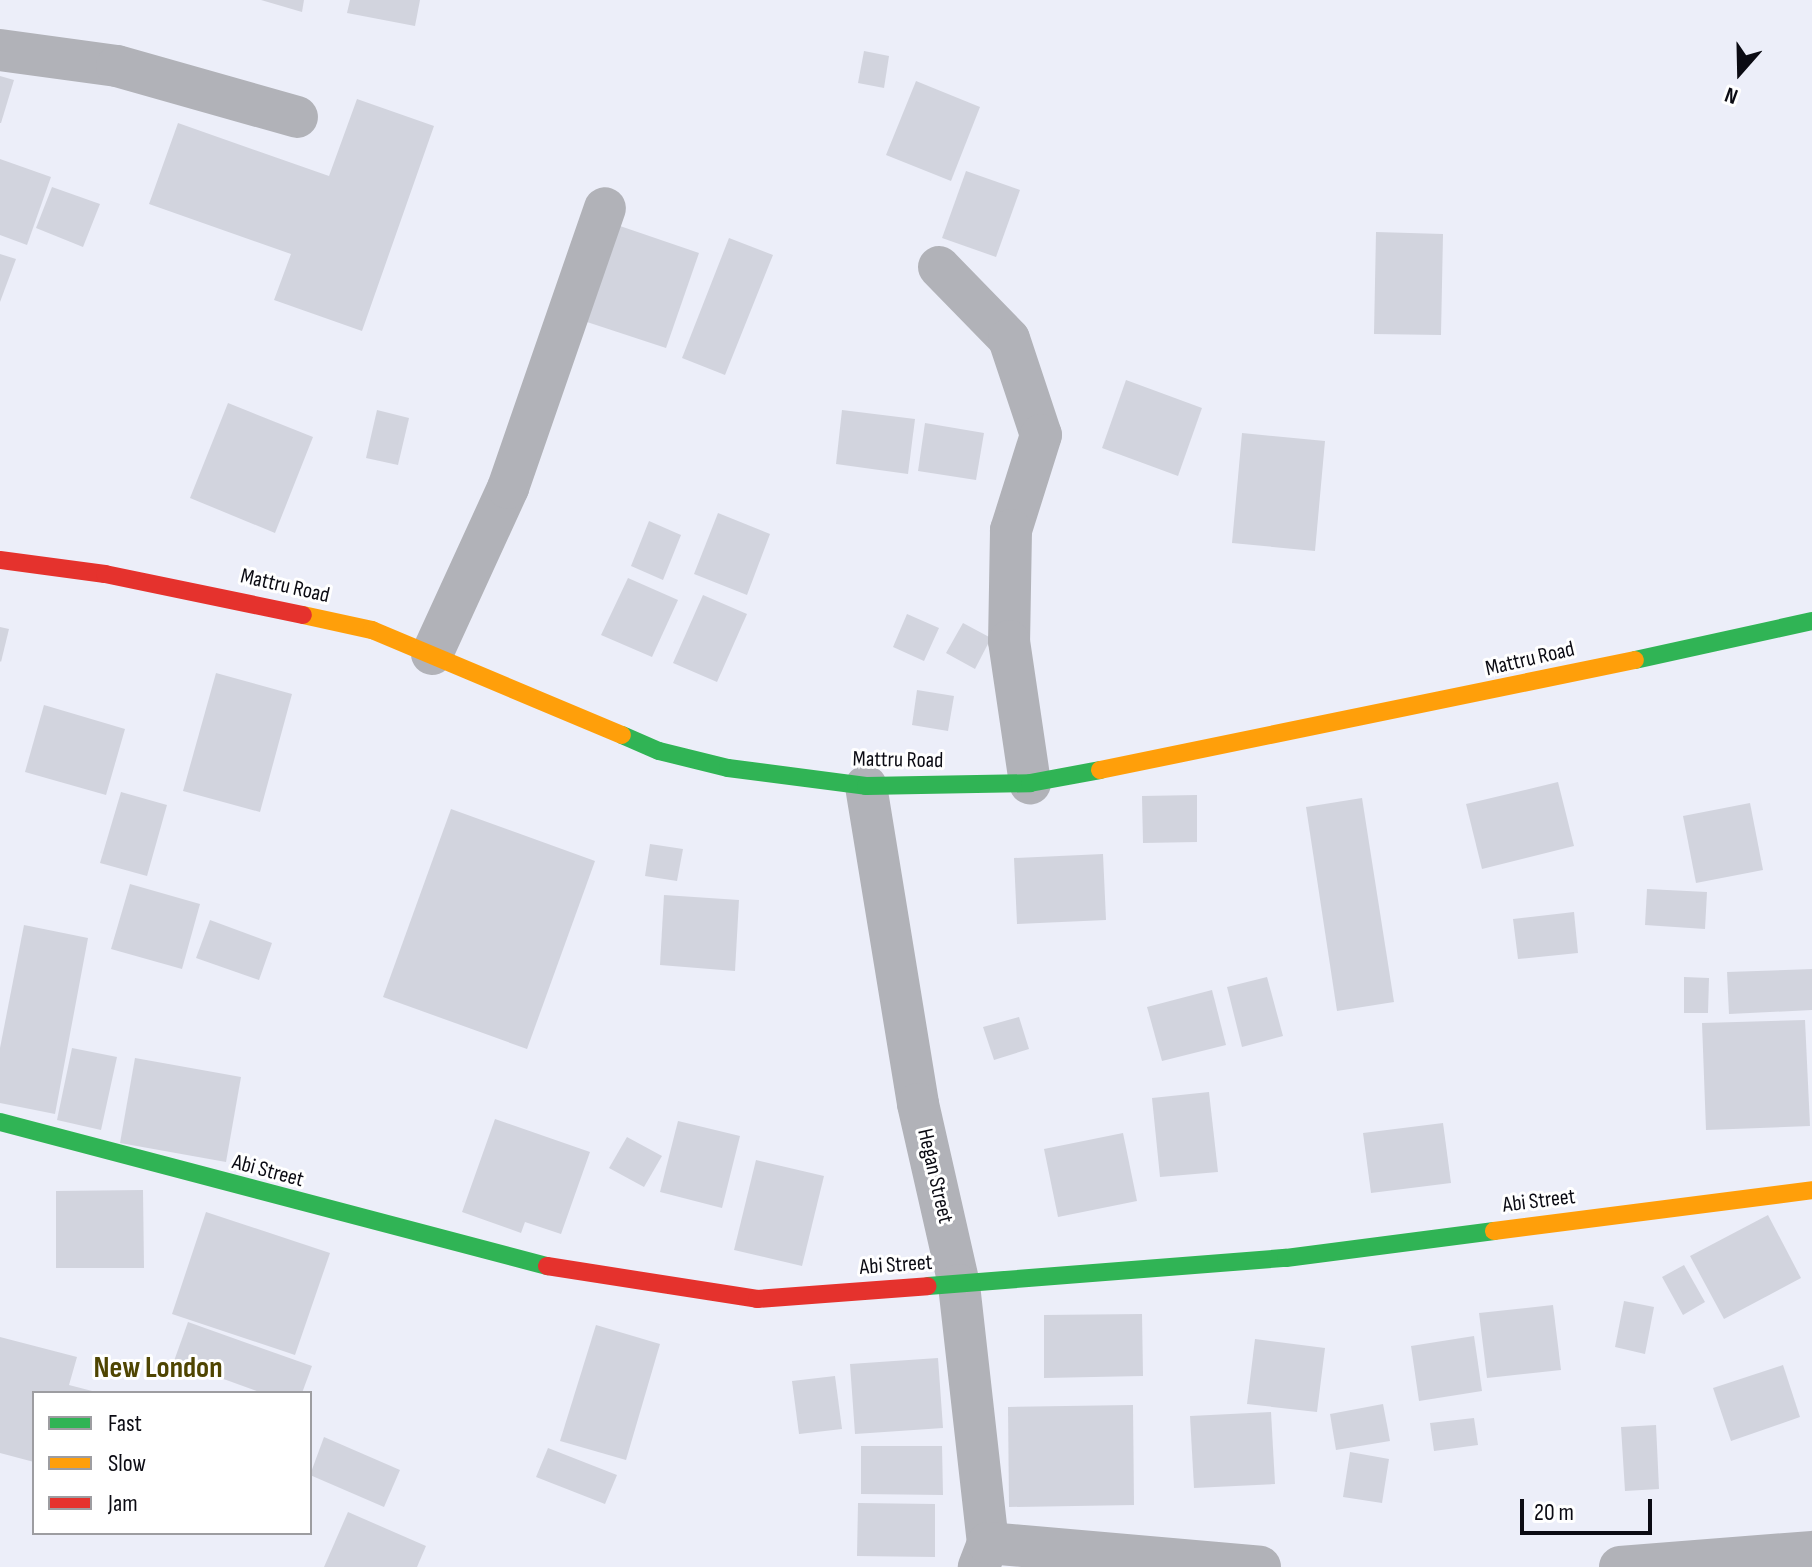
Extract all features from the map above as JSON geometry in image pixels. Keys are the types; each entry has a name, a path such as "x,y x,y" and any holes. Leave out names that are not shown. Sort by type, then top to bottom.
{"main road":[{"name":"Mattru Road","path":"0,560 245,601 372,630 659,751 728,768 866,786 1030,783 1417,709 1812,621"},
{"name":"Abi Street","path":"0,1122 573,1273 757,1299 1286,1258 1812,1190"}],"street":[{"path":"0,50 117,66 297,117"},
{"path":"432,654 508,488 605,208"},
{"path":"939,267 1009,339 1041,435 1011,530 1009,641 1030,783"},
{"name":"Hegan Street","path":"866,786 918,1104 959,1285 984,1555"},
{"path":"1620,1567 1812,1552"},
{"path":"984,1555 1260,1567"}],"building":[{"path":"261,0 304,0 302,12"},
{"path":"350,0 420,0 415,26 347,13"},
{"path":"864,51 889,56 884,88 858,83"},
{"path":"0,76 14,80 1,123 0,123"},
{"path":"916,81 980,107 951,181 886,155"},
{"path":"357,99 434,126 362,331 274,300 291,254 149,204 178,123 329,176"},
{"path":"0,159 51,177 27,245 0,235"},
{"path":"966,171 1020,190 996,257 942,238"},
{"path":"52,187 100,204 83,247 36,228"},
{"path":"620,226 699,253 666,348 587,322"},
{"path":"1376,232 1443,234 1441,335 1374,334"},
{"path":"729,238 773,255 725,375 682,358"},
{"path":"0,254 16,259 0,302"},
{"path":"1126,380 1202,408 1178,476 1102,448"},
{"path":"228,403 313,437 275,533 190,498"},
{"path":"377,410 409,418 398,465 366,458"},
{"path":"842,410 915,419 908,474 836,464"},
{"path":"925,423 984,433 976,480 918,471"},
{"path":"1242,433 1325,441 1315,551 1232,543"},
{"path":"718,513 770,534 747,595 694,574"},
{"path":"649,521 681,535 663,580 631,566"},
{"path":"628,578 678,600 652,657 601,635"},
{"path":"703,595 747,614 717,682 673,663"},
{"path":"907,614 939,628 924,661 893,647"},
{"path":"963,623 991,638 975,669 946,653"},
{"path":"0,627 9,629 1,662 0,661"},
{"path":"216,673 292,694 260,812 183,791"},
{"path":"917,690 954,696 948,731 912,725"},
{"path":"44,705 125,729 106,795 25,772"},
{"path":"1558,782 1574,846 1482,869 1466,804"},
{"path":"121,792 167,805 147,876 100,863"},
{"path":"1197,795 1197,842 1143,843 1142,796"},
{"path":"1362,798 1394,1002 1337,1011 1306,807"},
{"path":"1750,803 1763,870 1696,883 1683,816"},
{"path":"451,809 595,861 527,1049 383,997"},
{"path":"650,844 683,849 677,881 645,876"},
{"path":"1103,854 1106,920 1017,924 1014,858"},
{"path":"130,884 200,904 182,969 111,949"},
{"path":"1647,889 1707,892 1705,929 1645,925"},
{"path":"664,895 739,900 735,971 660,965"},
{"path":"1574,912 1578,953 1518,959 1513,919"},
{"path":"210,920 272,943 259,980 196,958"},
{"path":"24,925 88,938 55,1114 0,1103 0,1048"},
{"path":"1812,969 1812,1010 1729,1014 1727,972"},
{"path":"1267,977 1283,1036 1242,1047 1227,987"},
{"path":"1684,977 1709,978 1708,1013 1684,1013"},
{"path":"1212,990 1226,1045 1162,1061 1147,1007"},
{"path":"1019,1017 1029,1049 994,1060 983,1027"},
{"path":"1805,1020 1810,1126 1706,1130 1702,1023"},
{"path":"72,1048 117,1057 101,1130 57,1120"},
{"path":"135,1058 241,1077 226,1162 120,1143"},
{"path":"1209,1092 1218,1172 1160,1177 1152,1098"},
{"path":"495,1119 590,1152 561,1234 525,1222 521,1233 462,1212"},
{"path":"678,1121 740,1136 722,1208 660,1192"},
{"path":"1443,1123 1451,1183 1371,1193 1363,1133"},
{"path":"1123,1133 1137,1201 1058,1217 1044,1149"},
{"path":"627,1137 662,1156 644,1187 609,1168"},
{"path":"756,1160 824,1176 802,1266 734,1250"},
{"path":"143,1190 144,1268 56,1268 56,1191"},
{"path":"206,1212 330,1253 295,1355 172,1314"},
{"path":"1768,1215 1801,1278 1724,1319 1690,1256"},
{"path":"1684,1265 1705,1302 1683,1315 1662,1277"},
{"path":"1624,1301 1654,1307 1645,1354 1615,1347"},
{"path":"1553,1305 1561,1370 1487,1378 1479,1313"},
{"path":"1142,1314 1143,1376 1044,1378 1044,1315"},
{"path":"188,1322 312,1366 303,1391 256,1391 174,1361"},
{"path":"596,1325 660,1344 626,1460 560,1441"},
{"path":"1474,1336 1482,1391 1419,1401 1411,1346"},
{"path":"0,1337 77,1357 69,1385 92,1391 32,1391 32,1461 0,1453"},
{"path":"1255,1339 1325,1348 1317,1412 1247,1404"},
{"path":"938,1358 943,1428 855,1434 850,1364"},
{"path":"1783,1365 1800,1417 1731,1441 1713,1388"},
{"path":"835,1376 842,1429 799,1434 792,1381"},
{"path":"1383,1404 1390,1441 1336,1450 1330,1414"},
{"path":"1133,1405 1134,1505 1009,1507 1008,1407"},
{"path":"1271,1412 1275,1484 1194,1488 1190,1416"},
{"path":"1474,1418 1478,1445 1434,1451 1430,1423"},
{"path":"1656,1425 1659,1489 1625,1491 1621,1427"},
{"path":"324,1437 400,1470 384,1507 312,1476"},
{"path":"861,1446 942,1446 943,1495 861,1494"},
{"path":"548,1448 617,1475 605,1504 536,1477"},
{"path":"1350,1452 1389,1459 1382,1503 1343,1497"},
{"path":"858,1503 935,1504 935,1557 857,1556"},
{"path":"348,1512 426,1546 417,1567 324,1567"}],"traffic: fast":[{"path":"1635,660 1812,621"},
{"path":"622,735 659,751 728,768 866,786 1030,783 1100,770"},
{"path":"0,1122 547,1266"},
{"path":"928,1286 1286,1258 1494,1231"}],"traffic: slow":[{"path":"303,615 372,630 622,735"},
{"path":"1100,770 1635,660"},
{"path":"1494,1231 1812,1190"}],"traffic: jam":[{"path":"0,560 105,574 303,615"},
{"path":"547,1266 757,1299 928,1286"}],"district":[{"name":"New London","path":"158,1368"}]}
